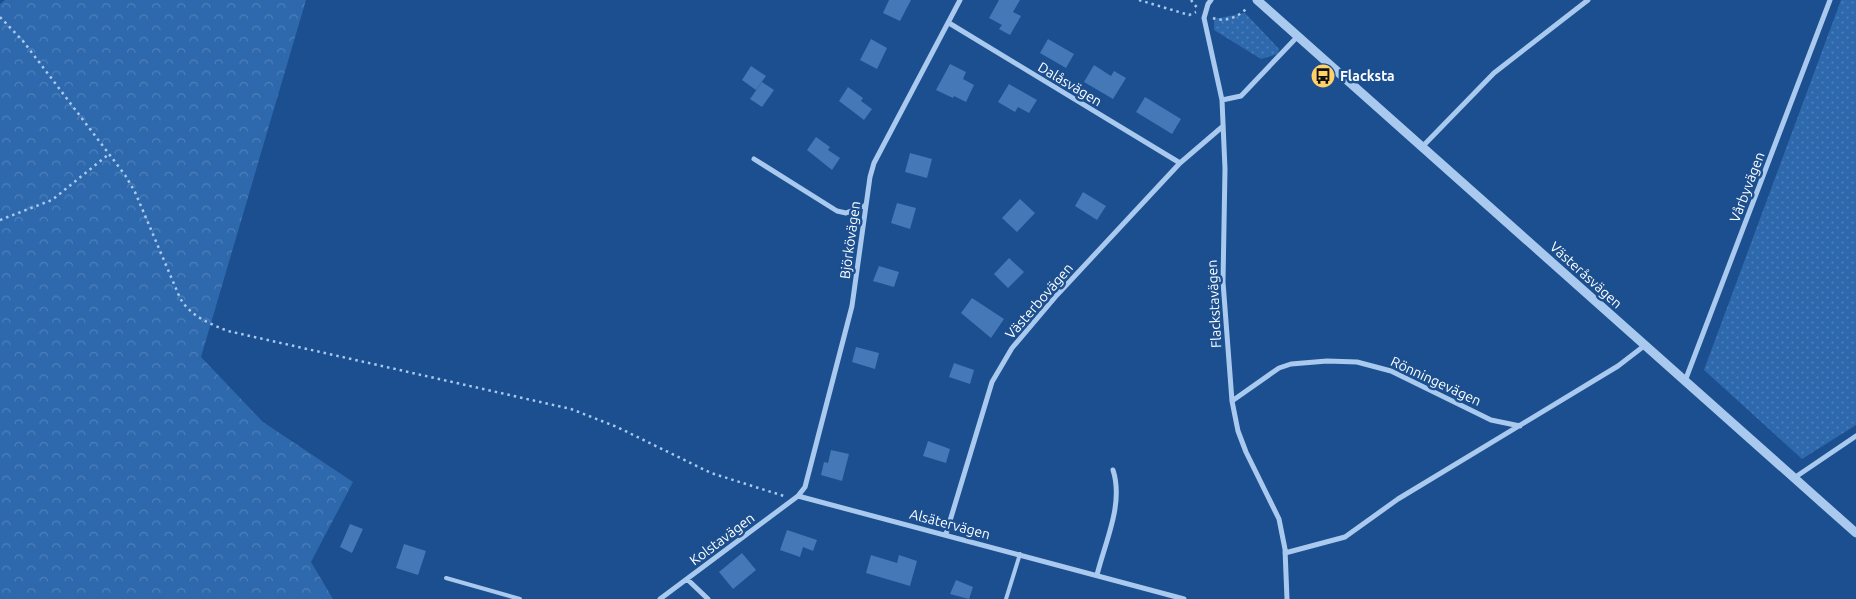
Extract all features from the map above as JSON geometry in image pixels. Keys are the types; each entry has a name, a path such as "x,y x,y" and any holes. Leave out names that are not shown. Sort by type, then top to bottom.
{"street":[{"name":"Björkövägen","path":"798,496 805,487 852,306 866,205 874,163 960,0"},
{"path":"1205,14 1211,0"},
{"name":"Västeråsvägen","path":"1257,0 1856,533"},
{"path":"1422,147 1494,74 1588,0"},
{"name":"Vårbyvägen","path":"1685,381 1830,0"},
{"name":"Flackstavägen","path":"1205,14 1222,100 1225,169 1223,282 1232,401 1238,431 1246,452 1279,519 1285,553 1287,599"},
{"name":"Dalåsvägen","path":"949,23 1180,163"},
{"path":"1222,100 1241,96 1298,36"},
{"name":"Västerbovägen","path":"946,534 992,382 1012,348 1057,295 1180,163 1222,127"},
{"path":"754,158 837,211 846,213 866,205"},
{"path":"1285,553 1345,537 1398,500 1618,366 1644,346"},
{"name":"Rönningevägen","path":"1232,401 1266,376 1285,366 1327,361 1357,362 1391,371 1491,420 1520,426"},
{"path":"1794,478 1856,436"},
{"path":"1096,574 1117,501 1117,483 1113,470"},
{"name":"Alsätervägen","path":"798,496 1184,599"},
{"name":"Kolstavägen","path":"660,599 798,496"},
{"path":"687,579 708,599"}],"lane":[{"path":"1006,599 1020,554"},
{"path":"446,578 520,599"}],"path":[{"path":"1139,0 1189,15 1200,10 1191,0"},
{"path":"1205,14 1217,20 1226,20 1242,13 1248,6"},
{"path":"0,17 23,40 110,154 135,192 182,303 193,313 213,325 228,331 571,409 617,427 728,480 784,496 798,496"},
{"path":"0,220 52,200 110,154"}],"green space":[{"path":"5,0 306,0 201,357 263,422 353,482 311,562 333,599 0,599 0,4"},
{"path":"1841,0 1856,0 1856,425 1802,459 1704,370"},
{"path":"1245,13 1279,49 1278,54 1261,59 1214,30 1214,19"}],"building":[{"path":"889,0 911,0 900,21 883,13"},
{"path":"999,0 1020,0 1013,12 1021,16 1010,35 999,29 1002,25 989,18"},
{"path":"871,39 887,48 877,69 860,60"},
{"path":"1048,39 1074,54 1066,68 1040,53"},
{"path":"950,64 966,72 963,79 974,85 966,102 936,90"},
{"path":"1094,65 1111,76 1114,71 1126,78 1113,99 1084,82"},
{"path":"751,66 766,76 756,90 742,80"},
{"path":"762,82 774,90 762,107 750,99"},
{"path":"1009,84 1037,100 1029,113 1018,107 1015,112 998,102"},
{"path":"848,87 863,98 861,101 872,109 864,120 839,101"},
{"path":"1145,97 1181,119 1172,134 1136,112"},
{"path":"816,137 830,147 828,150 840,158 832,170 807,150"},
{"path":"910,153 932,159 927,178 905,172"},
{"path":"1083,192 1106,206 1097,220 1075,206"},
{"path":"1020,199 1035,213 1017,232 1002,218"},
{"path":"897,203 916,208 910,229 891,223"},
{"path":"1009,258 1024,272 1008,288 994,274"},
{"path":"879,266 899,272 894,287 873,281"},
{"path":"972,298 1004,319 991,338 961,313"},
{"path":"856,347 879,353 875,369 852,362"},
{"path":"954,363 974,370 970,384 949,377"},
{"path":"928,441 950,449 946,463 923,456"},
{"path":"831,450 849,454 842,481 821,475 824,462 828,463"},
{"path":"350,524 363,529 352,553 340,547"},
{"path":"787,530 817,540 813,551 803,547 800,557 780,550"},
{"path":"404,544 426,551 418,575 396,568"},
{"path":"742,553 756,570 733,589 719,572"},
{"path":"871,555 897,563 899,555 917,561 910,586 866,573"},
{"path":"956,580 973,587 969,599 950,594"}],"place":[{"name":"Flacksta","path":"1323,76"}]}
